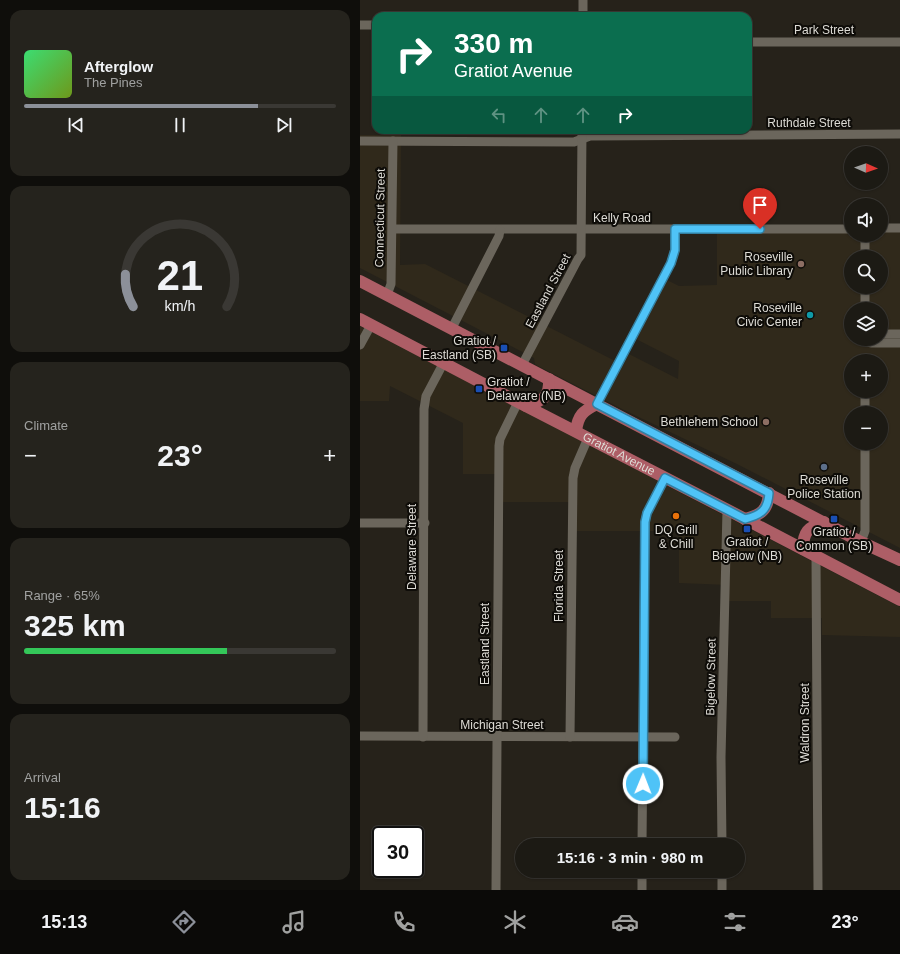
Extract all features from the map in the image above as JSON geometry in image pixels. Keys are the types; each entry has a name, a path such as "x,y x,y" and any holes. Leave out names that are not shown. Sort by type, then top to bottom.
{"main road":[{"path":"362,283 387,294 861,542 900,560"},
{"name":"Gratiot Avenue","path":"360,319 900,600"},
{"path":"522,404 538,402 547,395 550,386 549,379"},
{"path":"576,431 580,416 583,412 597,404"},
{"path":"745,519 754,517 764,510 767,505 769,493"},
{"path":"803,549 806,532 816,525 824,522"}],"street":[{"path":"583,0 583,12"},
{"path":"360,24 372,24"},
{"name":"Park Street","path":"752,42 900,42"},
{"name":"Ruthdale Street","path":"360,141 574,142 582,134 590,136 900,134"},
{"name":"Eastland Street","path":"522,365 581,255 582,134"},
{"name":"Connecticut Street","path":"387,294 391,284 393,229 393,141"},
{"path":"888,228 900,228"},
{"name":"Kelly Road","path":"393,229 844,229"},
{"path":"597,404 671,263 675,250 675,229"},
{"path":"452,328 499,236 500,230"},
{"path":"360,345 371,325"},
{"path":"888,334 900,334"},
{"path":"888,343 900,343"},
{"name":"Delaware Street","path":"423,737 425,523 424,409 429,390 444,362"},
{"name":"Eastland Street","path":"496,890 499,446 500,439 522,404"},
{"name":"Florida Street","path":"570,737 572,479 575,468 588,438"},
{"path":"861,542 865,531 865,450"},
{"path":"642,838 645,522 647,513 665,478"},
{"name":"Bigelow Street","path":"722,838 721,758 727,510"},
{"path":"360,523 425,523"},
{"name":"Waldron Street","path":"816,557 818,890"},
{"name":"Michigan Street","path":"360,736 675,737"},
{"path":"642,878 642,890"},
{"path":"722,878 722,890"}],"shaded area":[{"path":"360,135 401,135 400,265 425,264 623,365 629,354 678,379 679,361 636,339 667,280 679,286 717,285 717,233 844,232 844,242 888,242 888,232 900,232 900,548 739,465 624,410 538,366 535,364 534,358 360,268"},
{"path":"360,326 900,607 900,637 822,635 822,618 771,618 771,601 729,601 729,585 679,583 679,531 575,531 575,502 502,502 502,474 463,474 463,423 390,386 389,401 360,401"}],"place":[{"name":"Roseville Public Library","path":"801,264"},
{"name":"Roseville Civic Center","path":"810,315"},
{"name":"Gratiot / Eastland (SB)","path":"504,348"},
{"name":"Gratiot / Delaware (NB)","path":"479,389"},
{"name":"Bethlehem School","path":"766,422"},
{"name":"Roseville Police Station","path":"824,467"},
{"name":"DQ Grill & Chill","path":"676,516"},
{"name":"Gratiot / Common (SB)","path":"834,519"},
{"name":"Gratiot / Bigelow (NB)","path":"747,529"}],"route":[{"path":"643,784 645,518 647,513 665,478 745,519 754,517 764,510 767,505 769,493 597,404 671,263 676,245 675,229 760,229"}]}
